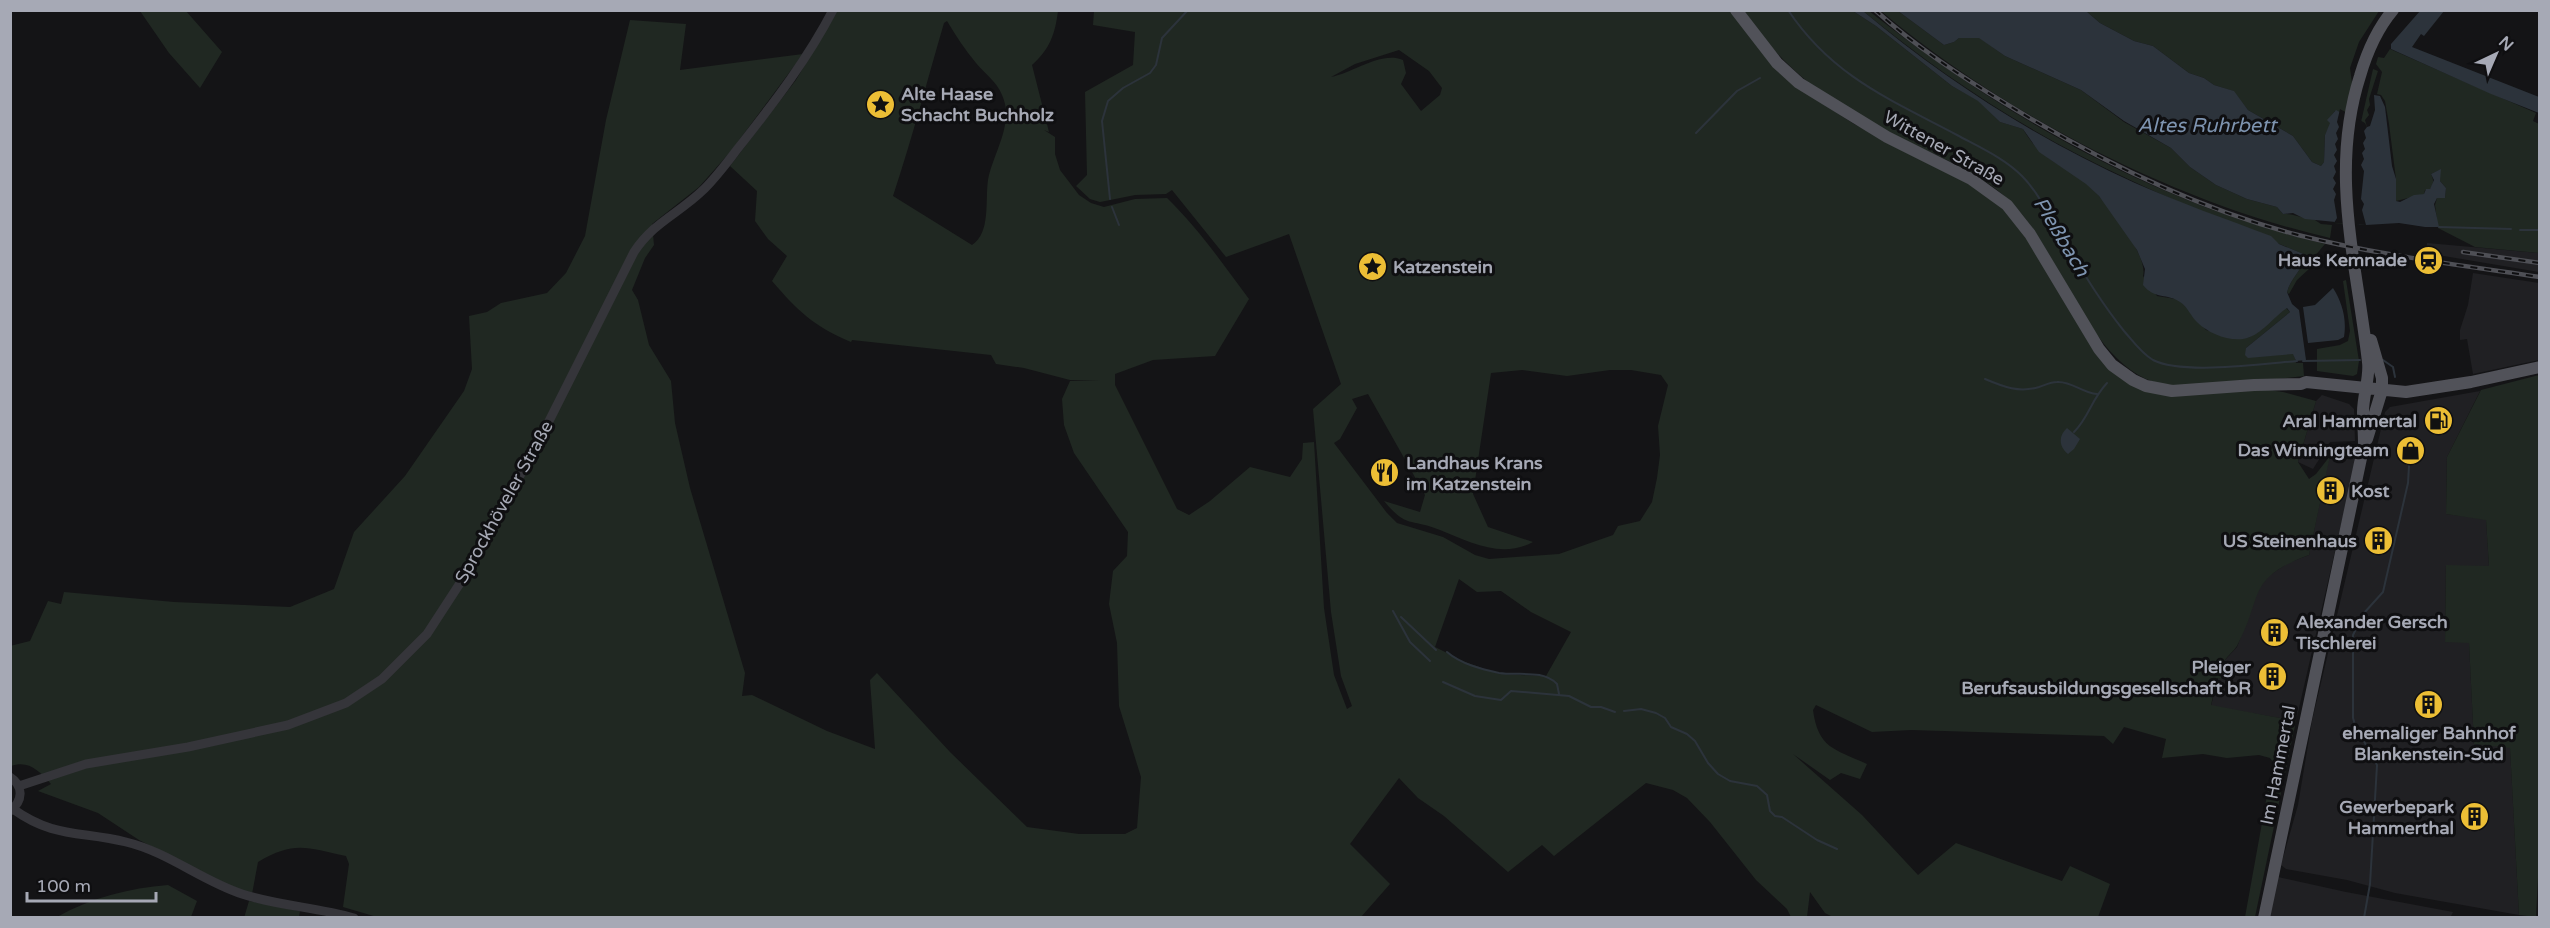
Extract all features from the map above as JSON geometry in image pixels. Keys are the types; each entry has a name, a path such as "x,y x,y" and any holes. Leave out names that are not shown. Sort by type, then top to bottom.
{"main road":[{"name":"Wittener Straße","path":"1736,10 1777,63 1800,83 1887,137 1971,179 2007,205 2030,234 2099,349 2112,365 2146,386 2172,391 2306,382 2381,394 2471,382 2540,367"},
{"path":"2381,394 2382,378 2362,317 2348,224 2346,147 2357,85 2371,45 2393,10"},
{"name":"Im Hammertal","path":"2362,317 2368,362 2364,444"},
{"name":"Im Hammertal","path":"2264,918 2364,444 2381,394"}],"street":[{"name":"Sprockhöveler Straße","path":"19,786 86,764 188,747 288,725 346,703 382,679 427,634 466,574 540,439 634,252 651,229 702,191 733,154 794,75 833,10"},
{"path":"10,777 19,786 21,796 12,810 42,827 126,842 152,850 243,894 324,909 354,918"}],"shaded area":[{"path":"140,11 186,11 222,52 200,88 169,53"},
{"path":"837,11 1058,11 1051,41 1032,65 1049,132 1044,130 1055,137 1055,154 1060,170 1079,195 1091,203 1104,207 1135,199 1167,198 1200,234 1249,299 1215,356 1153,360 1115,374 1115,385 1177,509 1189,515 1210,501 1250,467 1290,477 1302,459 1303,443 1314,442 1324,608 1334,675 1347,709 1352,706 1341,676 1331,612 1313,409 1341,384 1289,234 1226,257 1172,190 1166,194 1135,195 1100,202 1090,199 1076,186 1087,175 1085,92 1133,65 1135,32 1093,25 1094,11 1730,11 1817,100 1854,124 1976,186 1994,198 2021,229 2093,349 2135,385 2262,389 2316,401 2298,462 2309,479 2330,456 2309,555 2275,572 2265,581 2237,646 2225,660 2221,679 2217,678 2211,705 2296,721 2255,917 2245,917 2273,762 2270,758 2259,755 2227,758 2203,754 2162,758 2166,739 2124,727 2113,744 2104,736 1911,730 1872,732 1816,705 1813,710 1815,723 1824,740 1837,750 1867,764 1860,779 1841,773 1830,780 1793,754 1862,815 1918,875 1956,843 2062,881 2070,866 2110,884 2098,917 1833,917 1825,913 1810,892 1807,917 1791,917 1787,909 1756,880 1710,822 1687,798 1673,790 1646,783 1554,856 1542,845 1508,872 1444,816 1418,798 1399,778 1350,844 1390,884 1361,917 377,917 343,907 349,864 346,856 301,848 292,848 271,855 258,862 252,894 230,886 139,840 98,813 38,791 51,784 33,768 23,764 11,766 10,646 30,641 48,601 61,604 64,592 174,602 290,607 334,589 354,532 405,476 464,391 472,369 469,316 487,312 501,303 547,293 566,273 585,236 606,120 630,20 686,24 680,70 803,54 731,151 699,187 652,224 654,245 645,258 632,290 638,300 649,345 671,381 675,423 690,488 745,673 742,696 752,695 827,731 875,749 870,680 877,673 950,752 1027,827 1079,834 1125,834 1137,828 1141,777 1119,706 1117,643 1109,604 1113,571 1127,556 1128,532 1074,453 1064,425 1062,399 1070,381 1100,381 1070,380 1024,368 996,364 991,355 852,340 851,342 816,324 790,301 772,281 787,256 768,239 755,221 757,191 730,166 796,80","holes":["947,21 968,53 997,86 1005,106 1005,127 988,180 985,224 978,240 972,245 893,196 944,23","1399,50 1429,71 1442,88 1440,95 1421,111 1401,84 1406,73 1403,60 1394,58 1376,60 1331,77 1355,64","1522,370 1567,376 1610,370 1631,370 1661,375 1668,385 1658,426 1660,455 1657,478 1652,502 1640,521 1618,526 1613,535 1559,554 1489,559 1475,555 1443,537 1397,523 1334,443 1340,439 1357,408 1352,399 1368,394 1425,495 1420,512 1384,501 1398,516 1486,547 1509,549 1533,542 1488,527 1473,494 1491,373","1459,579 1477,592 1501,591 1531,612 1571,632 1546,676 1499,674 1465,662 1435,647"]},
{"path":"1743,11 1853,11 1876,26 1952,86 1979,101 2000,122 2023,129 2037,148 2094,190 2132,241 2143,267 2143,276 2157,296 2176,299 2183,303 2206,330 2237,339 2250,337 2286,308 2290,312 2246,348 2294,354 2296,363 2303,363 2304,376 2224,385 2180,386 2161,384 2146,379 2124,365 2105,346 2089,323 2043,245 2010,201 1983,180 1952,162 1872,124 1828,97 1789,65"},
{"path":"1863,11 1869,11 1920,50 2028,121 2142,181 2202,206 2263,227 2325,244 2314,257 2310,268 2297,280 2289,294 2287,292 2291,282 2306,255 2135,182 2050,140 1967,89"},
{"path":"1881,11 1898,11 1944,45 1959,38 1980,38 2005,56 2081,90 2124,122 2171,148 2190,167 2216,185 2247,199 2277,207 2283,214 2312,218 2321,224 2332,225 2330,238 2212,202 2152,178 2093,150 1980,85 1928,49"},
{"path":"2086,11 2379,11 2359,42 2350,68 2352,83 2345,118 2343,224 2334,223 2336,221 2338,111 2335,111 2328,120 2331,123 2325,135 2324,162 2321,166 2312,162 2293,136 2248,110 2233,91 2189,73 2153,46 2134,41 2100,23"},
{"path":"2390,49 2536,113 2533,121 2539,124 2539,253 2475,247 2438,228 2435,205 2437,198 2445,198 2446,188 2440,181 2440,170 2431,174 2432,185 2430,189 2425,190 2424,194 2396,201 2396,179 2385,101 2381,95 2377,94 2382,72 2376,64 2378,57 2384,58"},
{"path":"2373,69 2378,71 2369,99 2370,105 2367,110 2369,115 2365,120 2367,127 2365,129 2364,223 2366,225 2359,225 2361,122"},
{"path":"2427,243 2539,253 2539,272 2426,253"},
{"path":"2473,273 2539,283 2539,360 2473,374 2467,339 2460,340 2460,330 2468,305"},
{"path":"2346,280 2359,361 2357,374 2353,376 2317,371 2317,349 2340,345 2348,341 2350,331 2343,281"},
{"path":"2539,375 2540,838 2536,917 2519,915 2510,748 2474,744 2469,643 2445,642 2446,565 2489,566 2486,520 2446,514 2447,457 2481,390"},
{"path":"2480,391 2447,457 2446,514 2486,519 2489,566 2446,566 2445,642 2469,642 2474,744 2510,747 2519,915 2395,893 2347,880 2286,869 2281,865 2298,805 2312,721 2385,412 2390,407"},
{"path":"2322,395 2349,404 2354,409 2355,441 2330,442 2313,469 2298,462 2316,401"},
{"path":"2340,450 2353,453 2355,464 2296,721 2211,706 2225,660 2237,647 2258,590 2267,577 2288,563 2309,555 2330,453"},
{"path":"2278,877 2453,912 2451,916 2445,918 2268,918"},
{"path":"168,885 197,901 191,917 57,917 83,904 111,895"},
{"path":"249,901 300,911 299,917 244,918"}],"water":[{"path":"1853,11 1863,11 1959,84 2063,147 2135,183 2271,236 2279,244 2306,255 2287,292 2292,304 2299,310 2306,360 2296,361 2293,354 2248,358 2245,355 2246,348 2290,312 2287,308 2255,335 2244,339 2229,339 2203,327 2180,302 2148,290 2143,285 2145,269 2137,250 2099,196 2086,184 2039,152 2023,129 2000,122 1978,101 1952,86 1876,26"},
{"name":"Altes Ruhrbett","path":"1898,11 2086,11 2100,23 2134,41 2153,46 2189,73 2204,78 2214,85 2234,91 2248,110 2293,136 2312,162 2321,166 2324,162 2325,135 2330,123 2327,120 2336,110 2367,127 2370,126 2375,110 2374,95 2380,96 2385,107 2392,166 2396,179 2396,201 2400,202 2414,195 2424,194 2426,189 2430,189 2434,180 2431,174 2441,169 2440,181 2446,188 2445,198 2437,198 2434,204 2439,227 2399,223 2366,225 2305,219 2293,213 2283,214 2277,207 2247,199 2216,185 2190,167 2171,148 2124,121 2081,90 2005,56 1979,38 1959,38 1944,45"},
{"path":"2420,11 2444,11 2424,36 2421,34 2412,47 2539,97 2539,113 2391,49 2391,44"},
{"path":"2333,288 2343,311 2344,337 2338,340 2308,343 2303,307 2315,305"},
{"path":"2067,428 2080,439 2068,454 2061,441 2062,434"}],"pier":[{"path":"2340,109 2365,123 2367,127 2364,131 2366,138 2363,143 2365,149 2362,153 2364,159 2361,165 2364,171 2361,199 2364,204 2362,210 2366,225 2334,223 2337,218 2334,200 2336,194 2333,189 2336,183 2333,178 2337,161 2334,155 2337,150 2335,144 2338,139 2336,133 2339,127 2337,122"}],"waterway":[{"path":"1110,199 1102,121 1108,101 1123,88 1150,73 1156,65 1162,38 1188,10"},
{"name":"Pleßbach","path":"1788,10 1823,52 1864,84 1908,110 1991,153 2022,176 2038,196 2106,307 2134,343 2153,360 2183,367 2202,368 2297,361"},
{"path":"1696,133 1737,91 1760,78"},
{"path":"1112,207 1119,225"},
{"path":"2439,227 2511,229"},
{"path":"2520,230 2540,230"},
{"name":"Pleßbach","path":"2303,361 2360,360"},
{"name":"Pleßbach","path":"2383,360 2393,367 2395,377"},
{"path":"1985,379 2005,387 2018,389 2032,389 2052,382 2062,382 2097,394"},
{"path":"2074,432 2107,383"},
{"name":"Pleßbach","path":"2364,918 2370,884 2377,765 2353,718 2353,635 2364,613 2383,592 2408,483 2409,466"},
{"path":"1393,611 1410,642 1430,661"},
{"path":"1401,617 1436,650"},
{"path":"1447,652 1465,663 1485,670 1506,674 1545,676 1557,684 1559,694"},
{"path":"1443,682 1475,696 1501,700 1511,691 1569,696 1591,707 1601,707 1615,712"},
{"path":"1624,711 1641,709 1665,718 1671,727 1687,734 1695,741 1708,763 1718,774 1730,781 1757,786 1767,795 1770,811 1775,816 1782,817 1817,840 1837,849"}],"railway":[{"path":"1875,10 1940,61 2008,105 2077,145 2185,197 2260,224 2328,242 2418,259 2540,277"},
{"path":"2463,252 2540,263"}],"place":[{"name":"Alte Haase Schacht Buchholz","path":"880,104"},
{"name":"Haus Kemnade","path":"2428,260"},
{"name":"Katzenstein","path":"1372,267"},
{"name":"Aral Hammertal","path":"2438,421"},
{"name":"Das Winningteam","path":"2410,450"},
{"name":"Landhaus Krans im Katzenstein","path":"1385,473"},
{"name":"Kost","path":"2330,491"},
{"name":"US Steinenhaus","path":"2378,541"},
{"name":"Alexander Gersch Tischlerei","path":"2275,632"},
{"name":"Pleiger Berufsausbildungsgesellschaft bR","path":"2272,677"},
{"name":"ehemaliger Bahnhof Blankenstein-Süd","path":"2429,704"},
{"name":"Gewerbepark Hammerthal","path":"2475,817"}]}
